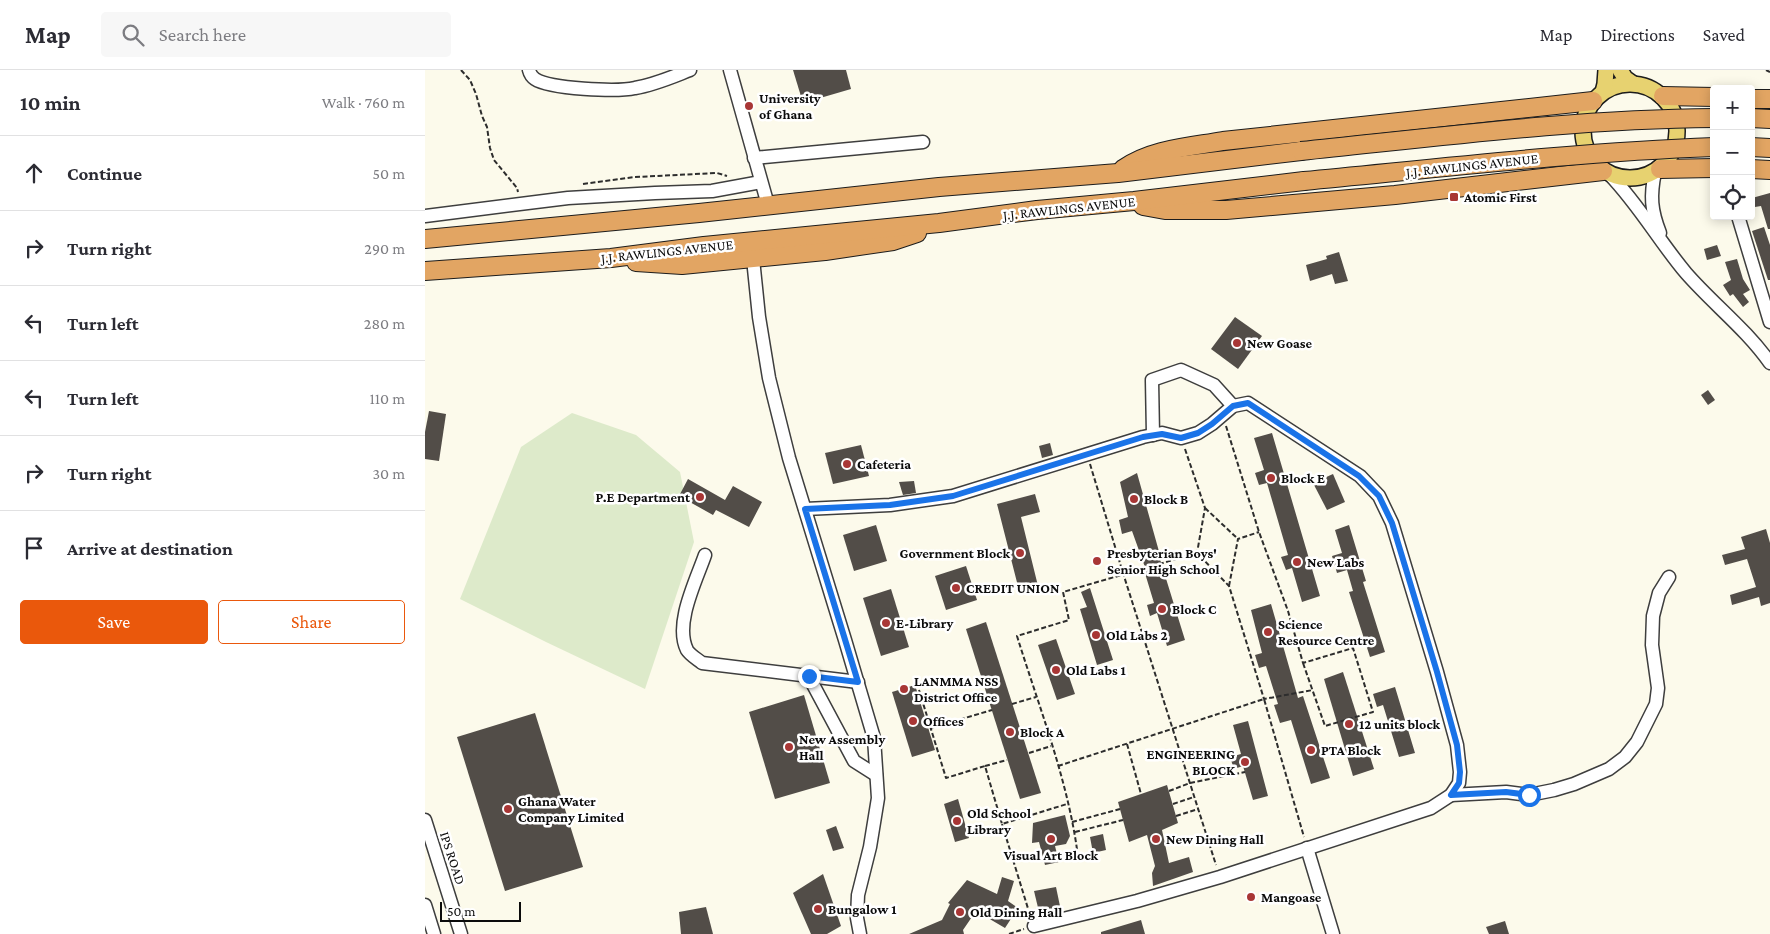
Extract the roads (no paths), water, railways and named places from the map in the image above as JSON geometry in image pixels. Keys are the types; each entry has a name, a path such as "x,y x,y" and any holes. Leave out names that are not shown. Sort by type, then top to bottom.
{"highway":[{"path":"1119,173 1131,163 1146,156 1223,141 1598,96"},
{"path":"1663,96 1710,97"},
{"path":"1755,99 1770,99"},
{"path":"425,239 939,187 1119,173 1301,151 1560,125 1646,118 1710,118"},
{"path":"1755,118 1770,119"},
{"name":"J.J. RAWLINGS AVENUE","path":"425,271 611,258 704,246 939,223 1037,210 1134,201 1303,181 1635,150 1710,147"},
{"path":"1755,147 1770,148"},
{"path":"1658,170 1683,167 1710,168"},
{"path":"1755,169 1770,170"},
{"path":"1134,201 1147,207 1165,210 1226,210 1606,173"},
{"path":"611,258 640,263 682,265 825,252 893,241 939,223"}],"main road":[{"path":"1606,70 1605,84 1586,114 1583,128 1585,144 1591,158 1606,173 1633,178 1643,177 1658,170 1671,155 1677,140 1677,123 1671,108 1663,96 1653,89 1632,83 1625,78 1620,70"},
{"path":"1598,96 1617,85 1632,83"}],"street":[{"path":"529,70 531,76 537,81 570,87 633,89 660,82 690,70"},
{"path":"730,70 768,205"},
{"path":"754,158 923,142"},
{"path":"1658,170 1651,201 1667,250"},
{"path":"1606,173 1632,200 1667,250 1704,293 1758,345 1770,363"},
{"path":"425,216 499,208 560,198 655,192 712,191 761,182"},
{"path":"1739,220 1770,322"},
{"path":"753,259 759,317 769,378 789,458 874,738 878,798 870,847 858,895 857,918 860,934"},
{"path":"1153,435 1152,380 1181,370 1214,385 1228,410"},
{"path":"805,509 890,505 953,496 1153,435 1162,434 1181,438 1198,433 1228,410 1248,403 1359,476 1379,496 1392,523 1457,745 1460,772 1459,783 1451,795 1431,808 1220,877 1137,901 1034,926"},
{"path":"705,555 683,618 683,636 688,651 702,663 858,682"},
{"path":"1451,795 1506,792 1529,795 1554,790 1574,784 1609,769 1625,757 1637,742 1656,704 1659,688 1652,645 1653,616 1659,592 1669,578"},
{"path":"809,676 854,761 876,775"},
{"name":"IPS ROAD","path":"425,820 461,934"},
{"path":"1307,848 1333,934"},
{"path":"425,905 434,934"}],"place":[{"name":"University of Ghana","path":"749,106"},
{"name":"Atomic First","path":"1454,197"},
{"name":"New Goase","path":"1237,343"},
{"name":"Cafeteria","path":"847,464"},
{"name":"Block E","path":"1271,478"},
{"name":"P.E Department","path":"700,497"},
{"name":"Block B","path":"1134,499"},
{"name":"Government Block","path":"1020,553"},
{"name":"Presbyterian Boys' Senior High School","path":"1097,561"},
{"name":"New Labs","path":"1297,562"},
{"name":"CREDIT UNION","path":"956,588"},
{"name":"Block C","path":"1162,609"},
{"name":"E-Library","path":"886,623"},
{"name":"Science Resource Centre","path":"1268,632"},
{"name":"Old Labs 2","path":"1096,635"},
{"name":"Old Labs 1","path":"1056,670"},
{"name":"LANMMA NSS District Office","path":"904,689"},
{"name":"Offices","path":"913,721"},
{"name":"12 units block","path":"1349,724"},
{"name":"Block A","path":"1010,732"},
{"name":"New Assembly Hall","path":"789,747"},
{"name":"PTA Block","path":"1311,750"},
{"name":"ENGINEERING BLOCK","path":"1245,762"},
{"name":"Ghana Water Company Limited","path":"508,809"},
{"name":"Old School Library","path":"957,821"},
{"name":"Visual Art Block","path":"1051,839"},
{"name":"New Dining Hall","path":"1156,839"},
{"name":"Mangoase","path":"1251,897"},
{"name":"Bungalow 1","path":"818,909"},
{"name":"Old Dining Hall","path":"960,912"}]}
